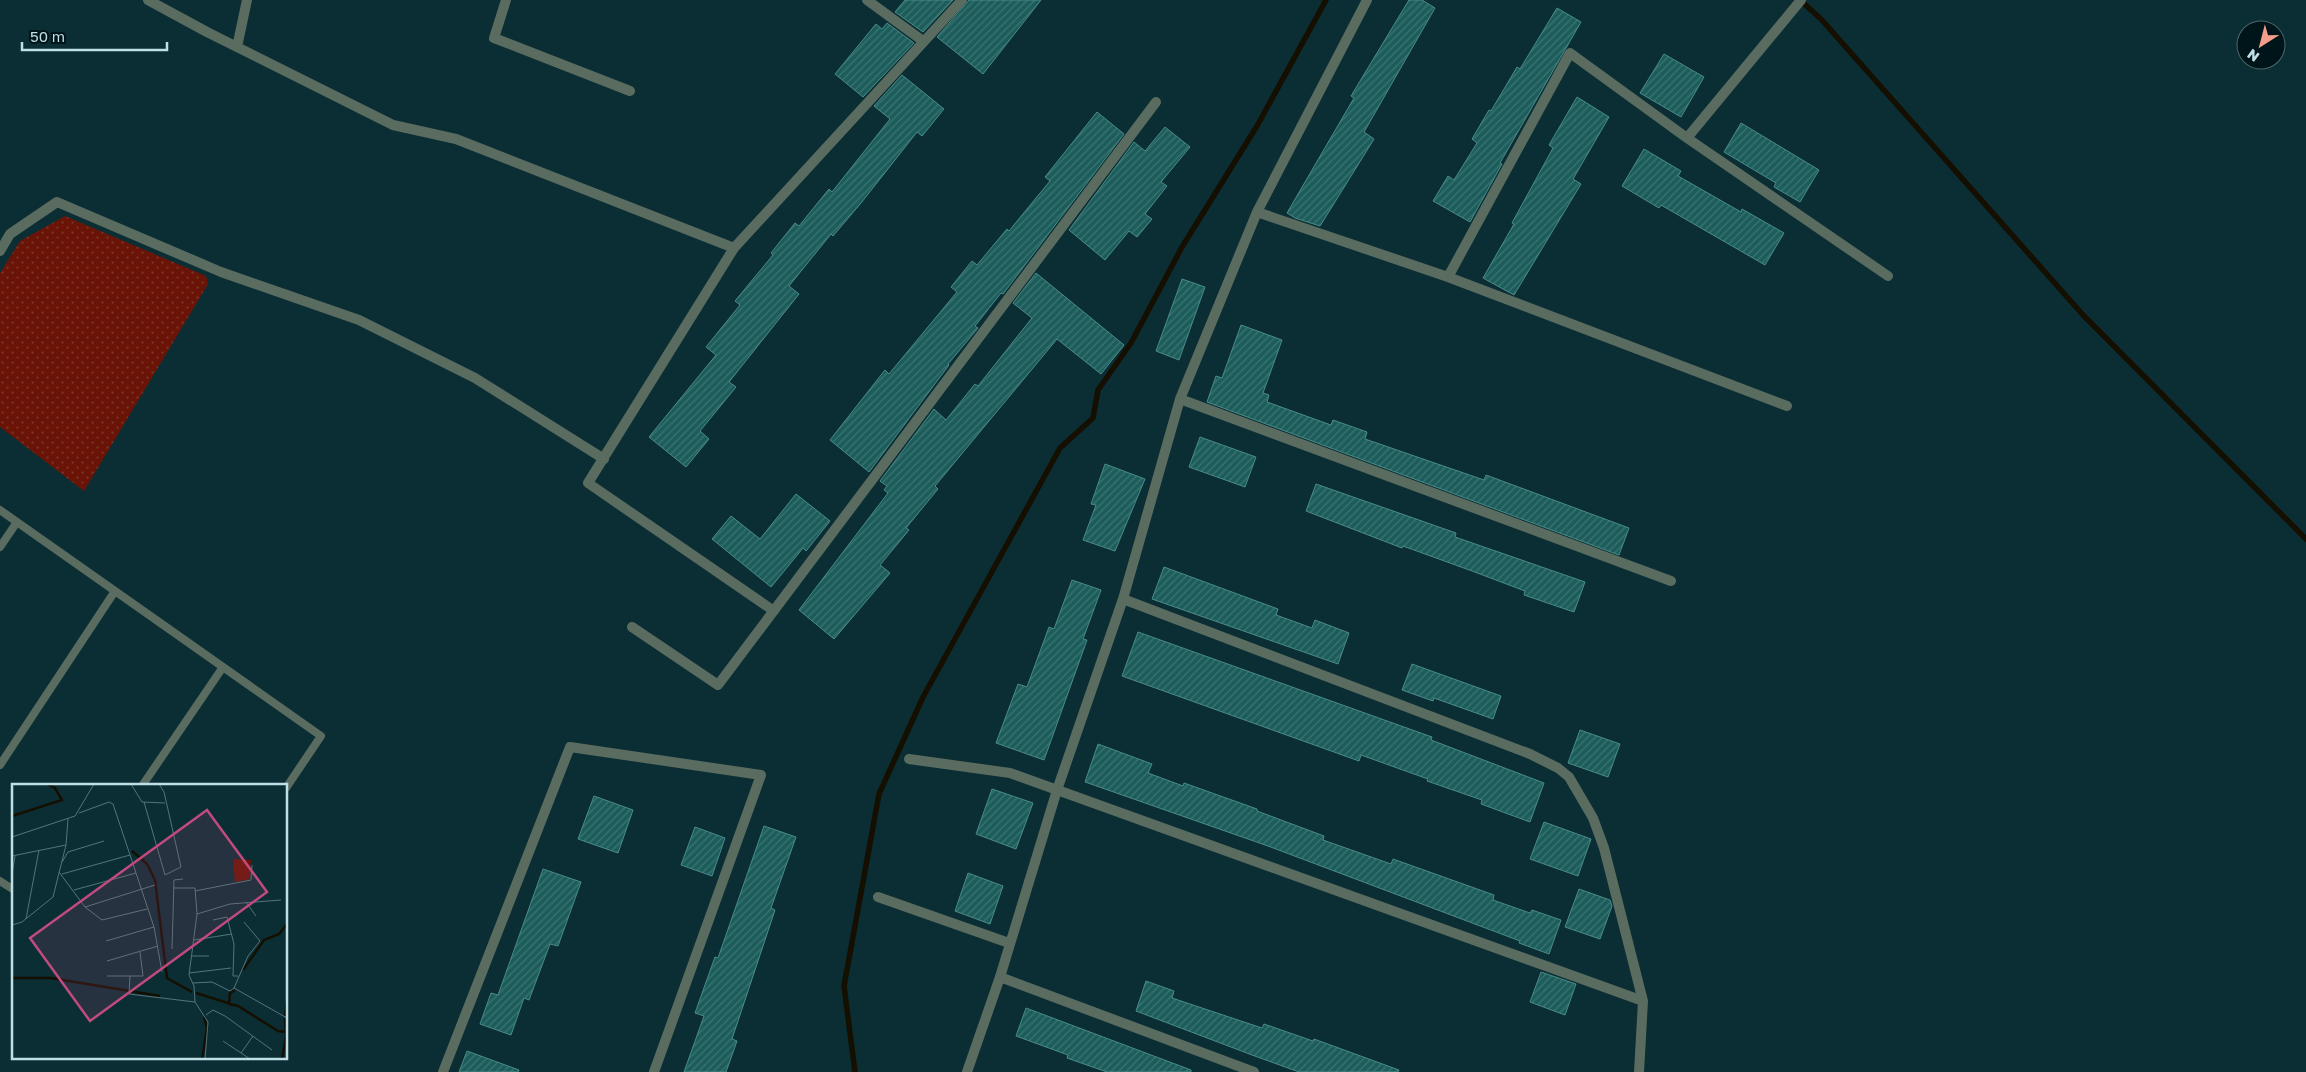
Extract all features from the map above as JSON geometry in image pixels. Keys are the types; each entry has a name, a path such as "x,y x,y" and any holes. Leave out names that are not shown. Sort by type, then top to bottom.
{"street":[{"path":"148,0 393,125 456,139 734,248"},
{"path":"237,47 247,0"},
{"path":"506,0 494,38 630,91"},
{"path":"867,0 923,41"},
{"path":"774,611 588,483 734,248 794,186 962,0"},
{"path":"967,1072 1000,977 1057,790 1123,599 1180,399 1257,212 1367,0"},
{"path":"1687,138 1801,0"},
{"path":"1448,277 1570,53 1687,138 1888,276"},
{"path":"632,627 718,685 1156,102"},
{"path":"0,251 10,234 57,202 221,272 359,320 475,378 604,458"},
{"path":"1257,212 1448,277 1787,406"},
{"path":"1180,399 1671,581"},
{"path":"1123,599 1530,754 1558,768 1569,777 1593,818 1604,848 1644,1001 1639,1072"},
{"path":"443,1072 570,747 761,775 654,1072"},
{"path":"909,759 1010,773 1644,1001"},
{"path":"878,897 1009,943"},
{"path":"1000,977 1254,1072"}],"lane":[{"path":"0,510 321,736 288,785"},
{"path":"0,547 17,522"},
{"path":"0,765 115,591"},
{"path":"143,784 223,667"},
{"path":"0,881 12,889"}],"shaded area":[{"path":"65,216 206,276 208,284 84,491 0,427 0,273 20,241"}],"building":[{"path":"905,0 953,0 923,32 895,12"},
{"path":"969,0 1041,0 983,74 937,37"},
{"path":"1409,0 1422,0 1435,8 1364,132 1374,139 1320,226 1295,218 1287,213 1354,98 1351,96"},
{"path":"1557,8 1581,22 1500,163 1502,164 1470,222 1433,201 1448,176 1454,180 1477,143 1472,139 1489,110 1491,111 1517,67 1520,69"},
{"path":"887,23 914,43 863,97 835,74 876,24 882,29"},
{"path":"1664,54 1704,77 1681,117 1640,93"},
{"path":"902,75 944,109 922,136 917,132 861,203 833,236 831,234 789,286 799,294 729,382 736,387 700,431 709,439 686,467 649,437 716,355 706,347 740,305 735,301 773,255 771,253 795,223 799,226 829,189 832,192 890,119 874,106"},
{"path":"1577,97 1609,117 1573,179 1581,184 1514,295 1483,278 1514,224 1512,223 1553,148 1549,145"},
{"path":"1097,112 1124,134 1003,294 1001,293 975,326 978,328 948,364 869,472 830,440 885,370 889,374 957,292 951,287 972,261 977,265 1007,229 1009,231 1050,181 1045,177"},
{"path":"1741,123 1819,170 1800,202 1774,187 1776,183 1724,152"},
{"path":"1165,127 1190,147 1161,182 1167,186 1145,214 1152,219 1137,237 1129,231 1105,260 1069,230 1134,142 1145,151"},
{"path":"1644,149 1681,171 1678,176 1741,212 1742,209 1784,233 1765,265 1661,205 1659,208 1622,186"},
{"path":"1036,273 1124,345 1101,374 1057,339 935,486 938,489 906,528 909,530 880,565 890,573 834,639 799,610 888,493 884,490 887,486 880,481 934,409 946,420 975,384 978,386 1032,318 1013,303"},
{"path":"1182,279 1205,287 1179,360 1156,351"},
{"path":"1241,325 1282,340 1263,393 1269,395 1267,402 1331,425 1333,420 1367,432 1365,439 1484,480 1486,475 1629,528 1619,555 1207,402 1216,376 1222,378"},
{"path":"1200,437 1256,457 1245,487 1189,467"},
{"path":"1105,464 1145,479 1115,551 1083,540 1096,505 1091,504"},
{"path":"1316,484 1456,533 1455,537 1585,582 1574,612 1524,595 1525,591 1472,571 1403,546 1402,548 1306,511"},
{"path":"796,494 830,521 806,551 803,548 771,587 712,539 731,516 760,539"},
{"path":"1164,567 1278,609 1276,615 1312,628 1315,620 1349,633 1338,664 1152,599"},
{"path":"1072,580 1101,590 1083,639 1087,640 1044,760 996,743 1018,684 1027,687 1049,627 1054,629"},
{"path":"1138,632 1432,737 1431,740 1544,783 1530,822 1481,804 1482,800 1361,755 1359,761 1122,676"},
{"path":"1412,664 1501,696 1493,719 1434,698 1433,701 1402,690"},
{"path":"1580,730 1620,744 1608,777 1568,763"},
{"path":"1098,744 1152,764 1148,773 1183,786 1184,783 1257,809 1257,811 1324,836 1323,840 1391,864 1393,859 1494,895 1493,900 1530,913 1532,910 1561,920 1549,954 1519,943 1520,941 1268,846 1085,782"},
{"path":"992,789 1033,803 1016,849 976,834"},
{"path":"594,796 633,810 618,853 578,839"},
{"path":"1544,822 1591,839 1578,876 1530,859"},
{"path":"764,826 796,837 771,908 775,910 732,1039 737,1041 726,1072 684,1072 704,1016 695,1013 715,957 718,958"},
{"path":"695,827 725,838 712,876 681,865"},
{"path":"543,869 581,882 558,946 550,944 529,1000 524,998 511,1035 480,1024 491,993 498,995"},
{"path":"968,873 1003,886 990,924 955,911"},
{"path":"1579,889 1610,900 1612,906 1600,939 1565,927"},
{"path":"1541,972 1576,984 1565,1015 1530,1002"},
{"path":"1146,981 1174,991 1172,998 1262,1028 1264,1024 1313,1041 1314,1039 1399,1070 1398,1072 1299,1072 1136,1011"},
{"path":"1026,1008 1191,1070 1191,1072 1107,1072 1067,1058 1068,1055 1016,1036"},
{"path":"467,1051 519,1070 518,1072 459,1072"}],"waterway":[{"path":"855,1072 844,986 879,794 923,697 1060,448 1093,418 1098,390 1131,343 1182,247 1257,126 1326,0"},
{"path":"1800,0 1821,19 2083,315 2306,539"}]}
